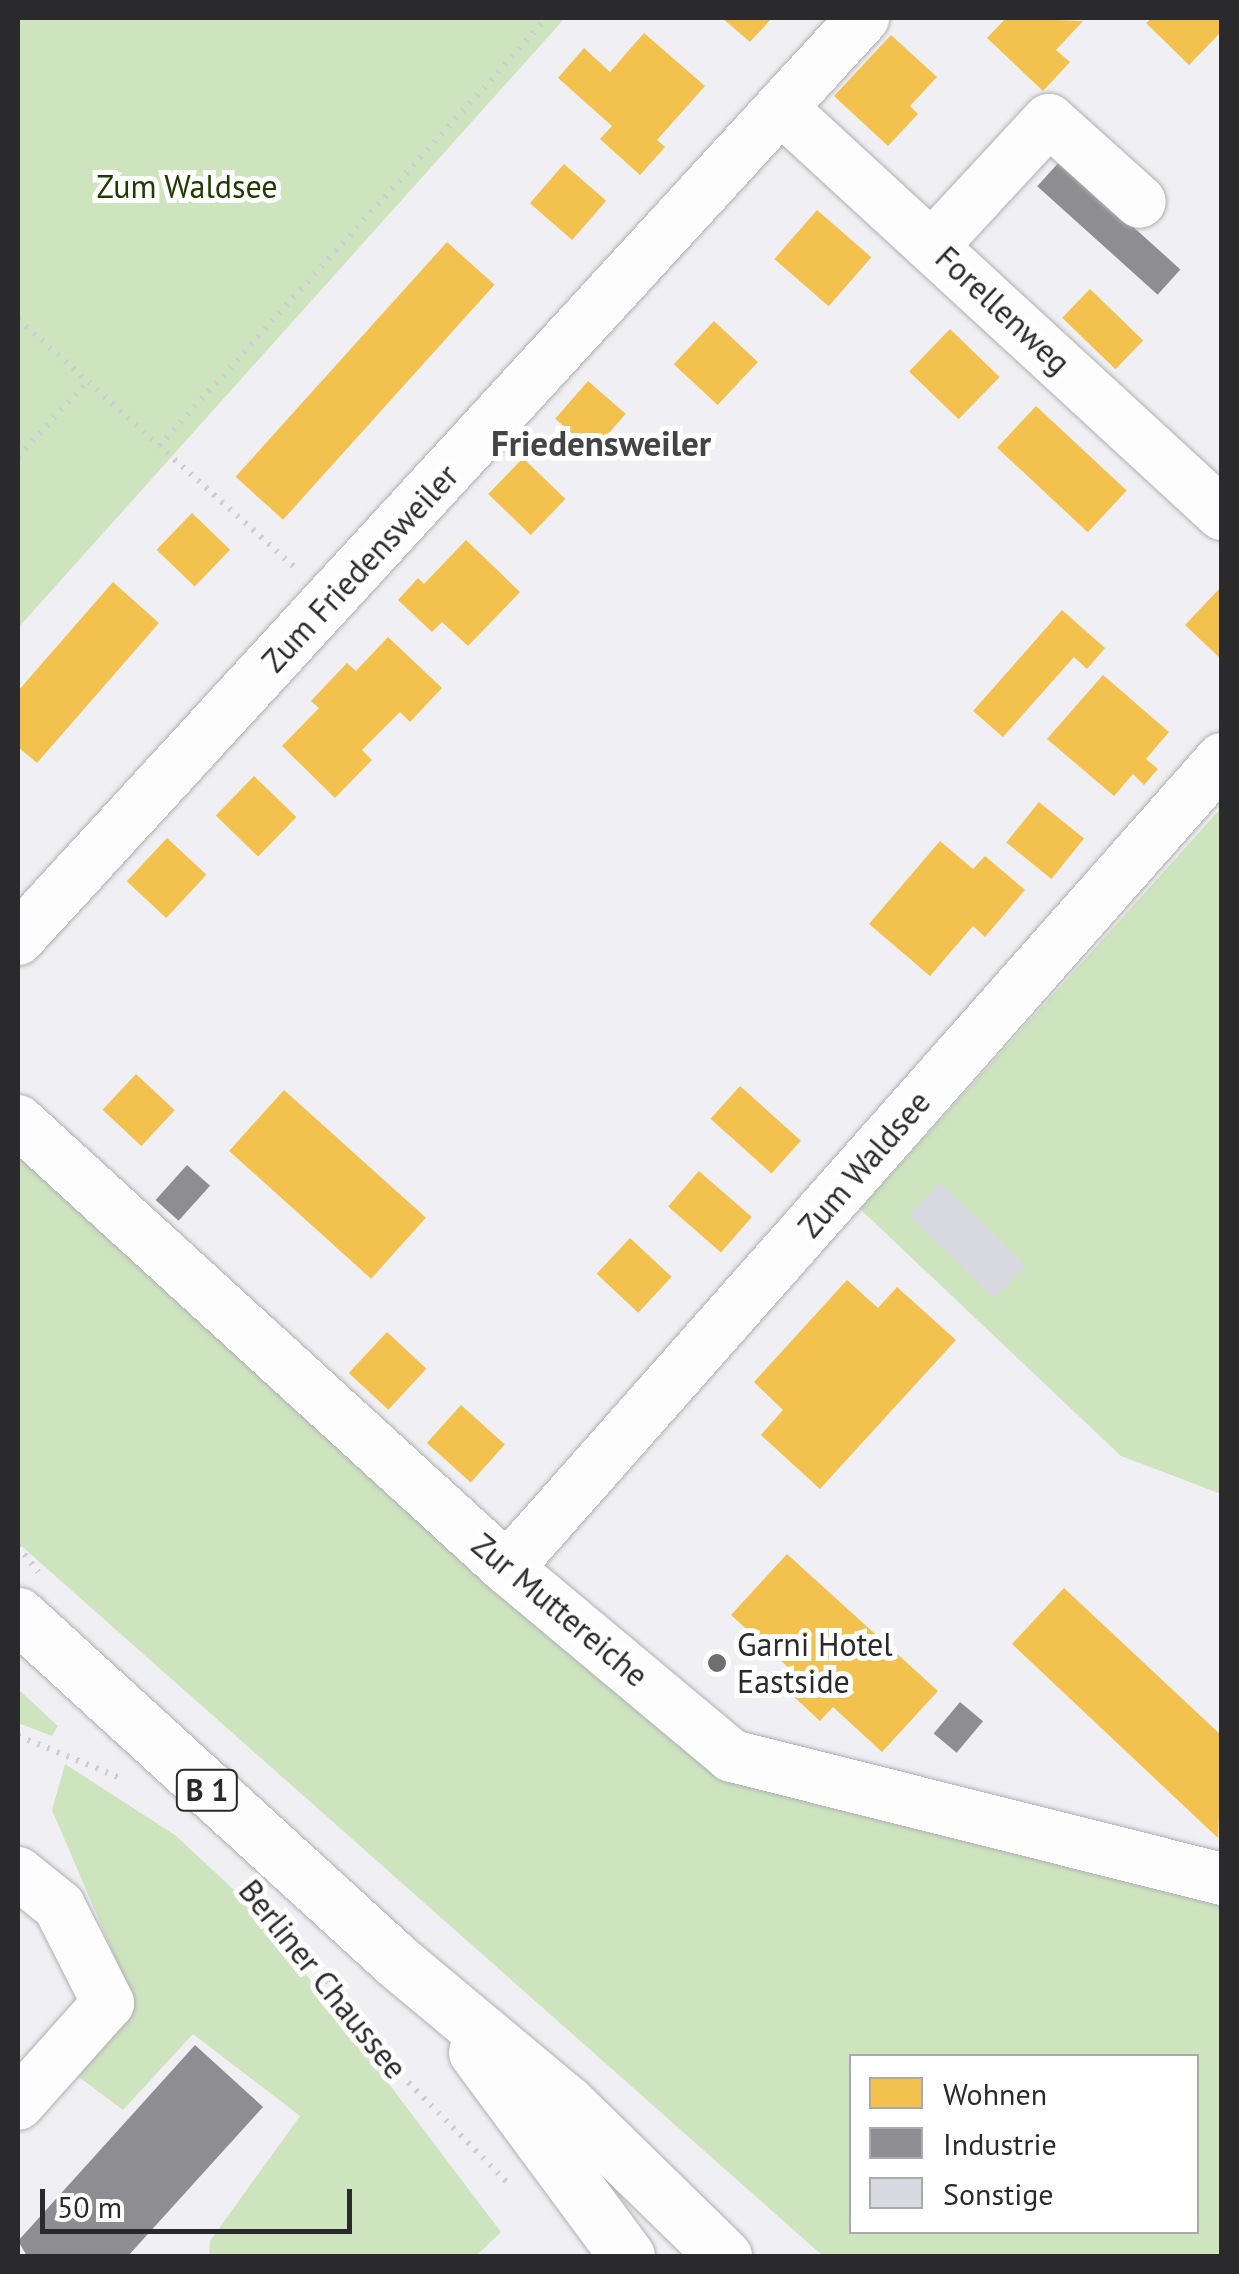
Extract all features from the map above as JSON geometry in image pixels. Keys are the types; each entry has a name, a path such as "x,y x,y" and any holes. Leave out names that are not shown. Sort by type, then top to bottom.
{"main road":[{"name":"Berliner Chaussee","path":"18,1615 399,1963 538,2076 724,2256"},
{"name":"Berliner Chaussee","path":"399,1963 491,2070 626,2256"}],"street":[{"name":"Zum Friedensweiler","path":"18,939 862,18"},
{"name":"Forellenweg","path":"782,109 934,244 1222,514"},
{"path":"934,244 1049,120 1140,202"},
{"name":"Zum Waldsee","path":"507,1568 1222,759"},
{"name":"Zur Muttereiche","path":"18,1121 507,1568 732,1756 1222,1879"},
{"path":"18,1874 59,1906 108,2003 18,2104"}],"path":[{"path":"159,446 547,18"},
{"path":"18,319 332,600"},
{"path":"18,457 87,382"},
{"path":"18,1736 130,1782 102,1756"},
{"name":"Berliner Chaussee","path":"280,1921 400,2075 518,2195"}],"green space":[{"name":"Zum Waldsee","path":"18,18 565,18 18,628"},
{"path":"1221,808 1221,1494 1121,1456 860,1209"},
{"path":"18,1152 714,1772 1221,1893 1221,2256 823,2256 18,1543"},
{"path":"18,1689 58,1726 52,1736 18,1723"},
{"path":"65,1764 175,1835 261,1915 501,2232 476,2256 209,2256 210,2241 300,2116 193,2034 123,2110 79,2077 129,1990 52,1810"}],"building: Wohnen":[{"path":"722,18 772,18 750,42"},
{"path":"1006,18 1083,21 1056,50 1070,62 1043,91 987,38"},
{"path":"1152,18 1222,18 1222,31 1189,65 1146,23"},
{"path":"644,33 705,86 657,140 665,147 640,175 600,139 612,126 558,78 584,48 610,72"},
{"path":"891,35 937,77 910,106 918,114 888,146 834,96"},
{"path":"564,164 606,201 572,240 530,203"},
{"path":"817,210 871,257 829,306 774,259"},
{"path":"447,242 495,285 283,520 236,477"},
{"path":"1090,289 1143,340 1115,369 1062,318"},
{"path":"714,321 758,362 718,405 674,364"},
{"path":"950,329 1000,377 959,419 909,371"},
{"path":"588,381 626,414 593,452 555,419"},
{"path":"1036,406 1127,491 1088,532 997,448"},
{"path":"523,458 565,499 531,535 488,494"},
{"path":"192,513 230,550 195,587 157,550"},
{"path":"466,540 520,592 468,646 442,622 432,632 398,600 418,578 424,584"},
{"path":"113,582 159,623 37,763 18,747 18,691"},
{"path":"1222,586 1222,660 1185,625"},
{"path":"1062,610 1105,648 1087,669 1074,657 1003,737 973,711"},
{"path":"388,637 442,688 410,722 400,712 362,750 372,760 335,798 282,746 319,708 311,701 347,663 356,671"},
{"path":"1103,675 1169,732 1146,759 1158,769 1144,785 1133,774 1114,796 1047,739"},
{"path":"254,776 296,817 258,857 216,816"},
{"path":"1039,802 1084,839 1051,879 1006,842"},
{"path":"167,838 206,875 166,918 127,881"},
{"path":"940,841 973,869 985,856 1025,890 985,937 973,926 930,976 869,924"},
{"path":"136,1074 175,1110 141,1146 103,1110"},
{"path":"740,1086 801,1141 771,1174 711,1119"},
{"path":"284,1090 426,1218 371,1279 229,1151"},
{"path":"699,1171 752,1217 721,1252 668,1206"},
{"path":"630,1238 672,1277 638,1313 597,1274"},
{"path":"847,1280 878,1308 897,1287 956,1340 820,1489 761,1435 783,1410 754,1382"},
{"path":"387,1332 426,1369 388,1410 349,1373"},
{"path":"461,1405 505,1444 471,1482 427,1443"},
{"path":"787,1554 938,1691 882,1752 833,1707 820,1721 779,1683 791,1670 731,1615"},
{"path":"1064,1588 1222,1736 1218,1838 1012,1644"}],"building: Industrie":[{"path":"1060,161 1180,269 1158,295 1037,186"},
{"path":"187,1165 210,1186 179,1221 156,1200"},
{"path":"960,1702 983,1721 957,1753 934,1733"},
{"path":"195,2045 263,2107 128,2256 27,2256 18,2241"}],"building: Sonstige":[{"path":"940,1183 1026,1266 994,1298 909,1215"}],"place":[{"name":"Garni Hotel Eastside","path":"717,1663"}],"district":[{"name":"Friedensweiler","path":"601,443"}]}
